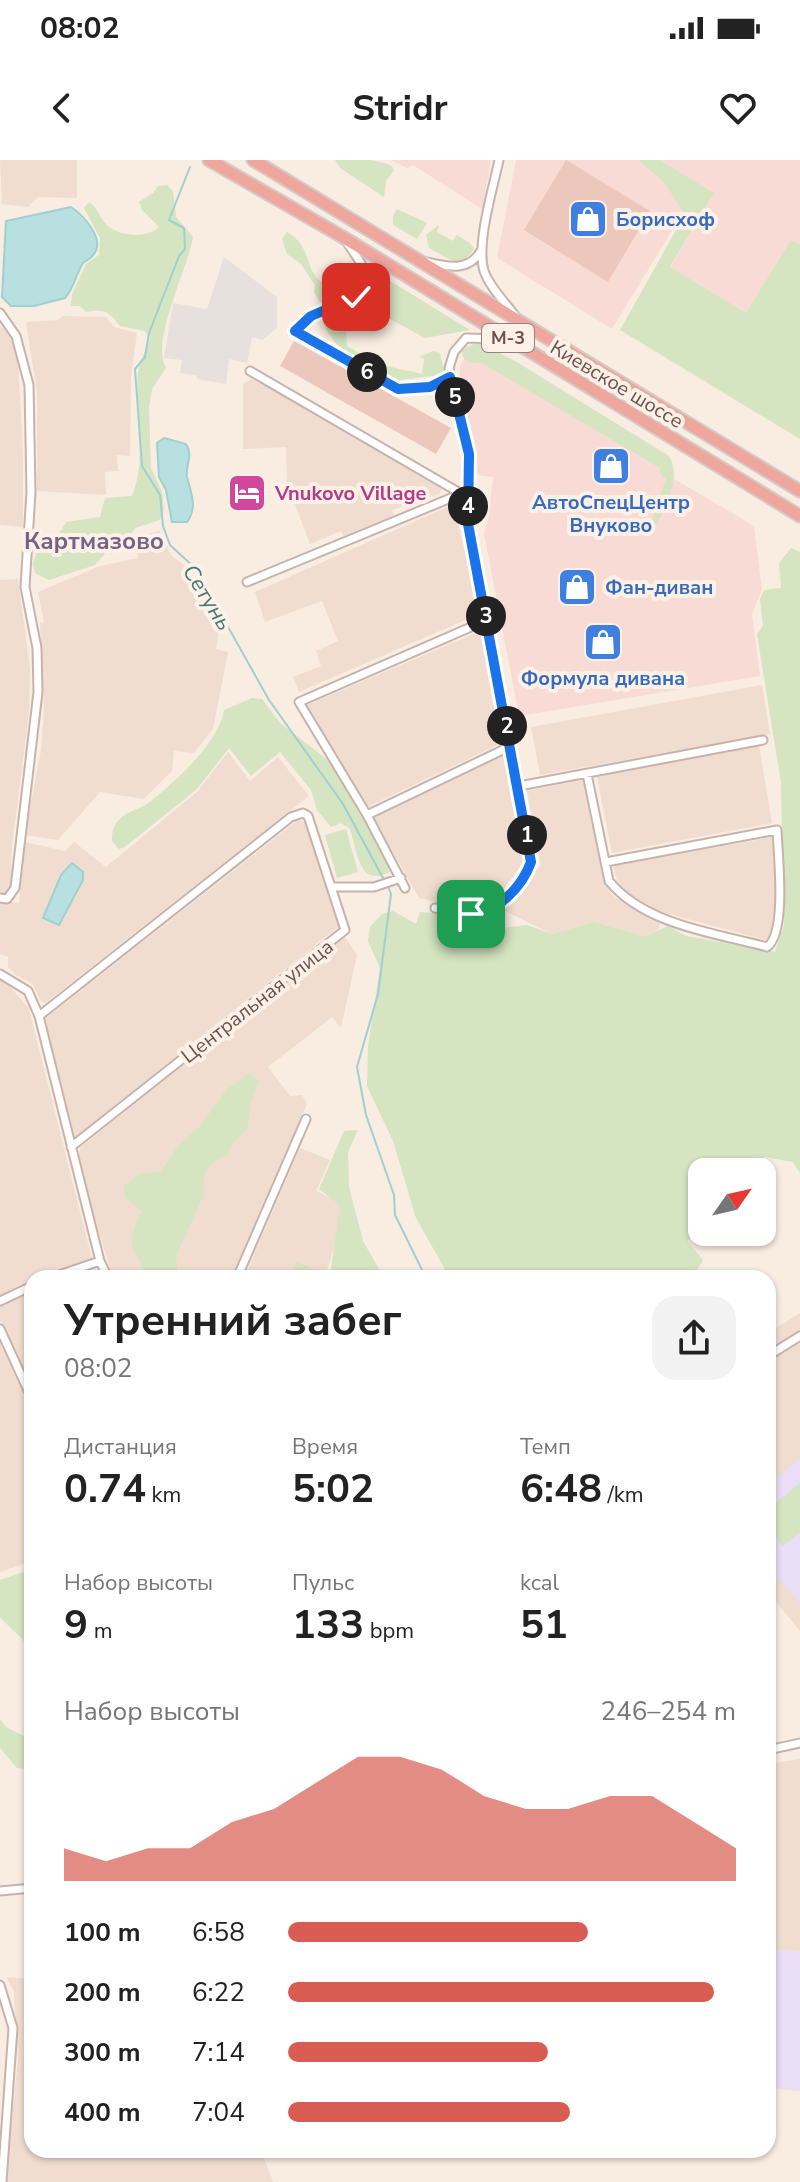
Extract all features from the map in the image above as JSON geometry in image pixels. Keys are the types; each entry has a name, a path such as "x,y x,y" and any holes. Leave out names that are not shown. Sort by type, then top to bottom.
{"highway":[{"name":"Киевское шоссе","path":"253,160 800,491"},
{"name":"Киевское шоссе","path":"212,162 341,236 800,516"}],"street":[{"path":"499,160 483,247 483,267 520,322"},
{"path":"341,236 362,265 356,297 311,316 295,331 398,389 430,387 450,377"},
{"path":"420,261 465,266 475,260 483,247"},
{"path":"0,313 16,336 29,385 31,492 25,587 37,648 38,692 15,888 7,899 0,898"},
{"path":"435,908 471,914 490,911 528,872 530,852 519,786 468,524 464,494 469,454 450,377 452,355 466,338 510,340"},
{"path":"250,371 464,494"},
{"path":"247,582 464,494"},
{"path":"405,888 367,815 299,702 487,620"},
{"path":"519,786 763,740"},
{"path":"367,815 511,746"},
{"path":"587,774 609,881 619,892 640,907 666,919 767,947 773,943 779,926 777,830 606,862"},
{"name":"Центральная улица","path":"39,1016 297,814 308,816 345,927 343,932 71,1147"},
{"path":"332,887 374,887 401,878"},
{"path":"0,974 28,991 39,1016 104,1270"},
{"path":"240,1270 306,1119"},
{"path":"74,1270 100,1261"},
{"path":"0,1301 24,1290"},
{"path":"0,1329 24,1382"},
{"path":"776,1351 800,1336"},
{"path":"776,1748 800,1743"},
{"path":"0,1891 24,1889"},
{"path":"0,1985 13,2028 2,2182"}],"shaded area":[{"path":"0,160 77,160 77,198 38,197 28,207 2,204"},
{"path":"391,160 491,160 482,209 413,165 407,168"},
{"path":"516,160 800,160 800,257 786,248 747,314 670,268 710,200 685,214 680,211 676,224 612,329 497,258"},
{"path":"224,257 277,297 277,328 262,340 252,337 247,363 229,359 226,384 180,373 182,360 164,358 173,303 207,309"},
{"path":"63,316 106,317 114,327 137,333 131,376 130,456 117,455 118,471 105,472 106,495 37,491 37,392 26,322 58,320"},
{"path":"0,326 8,332 18,358 23,527 0,525"},
{"path":"467,354 661,467 661,471 754,526 762,590 752,614 760,676 519,716 484,533 493,477 478,475 460,376 460,366"},
{"path":"251,379 442,489 439,494 392,510 394,515 343,536 341,531 310,544 287,483 286,447 243,449 243,384"},
{"path":"454,504 479,614 299,692 293,677 321,666 316,651 338,641 322,601 265,622 255,592"},
{"path":"159,531 172,556 185,566 219,629 216,649 228,652 213,729 194,753 174,751 172,771 144,799 100,792 58,840 25,835 41,750 44,712 40,623 44,622 38,592 100,566 138,558 136,537"},
{"path":"18,579 30,668 29,713 12,846 10,889 6,894 0,894 0,580"},
{"path":"480,631 504,742 367,807 305,706"},
{"path":"762,685 770,734 540,775 531,727"},
{"path":"759,745 772,823 612,853 597,777"},
{"path":"228,752 250,781 278,757 309,796 45,1003 41,1002 32,983 17,976 8,967 8,957 0,954 0,901 19,903 25,842 65,851 74,842 106,867 198,791"},
{"path":"506,754 527,857 492,905 470,910 419,898 373,817"},
{"path":"583,780 605,883 611,894 661,920 658,930 645,936 594,922 552,934 501,909 541,865 527,791"},
{"path":"298,820 307,823 339,926 75,1137 45,1019"},
{"path":"773,837 776,900 770,941 658,911 627,892 617,880 613,866"},
{"path":"344,936 357,955 341,1028 332,1017 268,1067 290,1096 302,1095 307,1104 234,1270 111,1270 90,1203 79,1154 81,1147"},
{"path":"0,980 8,984 29,1009 92,1259 54,1270 24,1270 24,1283 0,1295"},
{"path":"300,1148 330,1160 316,1191 347,1205 327,1270 247,1270"},
{"path":"24,1294 24,1369 0,1320 0,1305"},
{"path":"800,1313 800,1631 776,1602 776,1328"},
{"path":"0,1343 24,1395 24,1564 0,1572"},
{"path":"800,1458 800,1603 776,1578 776,1478"},
{"path":"800,1759 800,1952 776,1950 776,1763"},
{"path":"776,1950 800,1952 800,2091 776,2089"},
{"path":"6,1977 24,1978 24,2158 264,2158 273,2182 6,2182 18,2058 14,1991"}],"green space":[{"path":"335,160 371,160 391,165 394,170 386,181 384,197 340,168"},
{"path":"638,160 660,160 714,193 670,267 746,313 791,240 800,245 800,439 620,330 685,214 663,181"},
{"path":"167,185 173,191 176,217 193,237 166,323 162,356 166,368 152,389 149,407 151,468 162,492 164,510 160,520 135,528 127,543 120,548 112,545 95,565 49,580 35,573 33,564 41,538 58,536 66,522 100,517 105,498 132,496 139,466 138,373 150,338 145,331 120,326 106,312 86,312 80,306 71,306 72,294 86,264 99,255 100,238 84,208 89,202 110,228 124,234 140,235 159,227 142,210 139,202 158,186"},
{"path":"397,209 427,223 417,239 393,225"},
{"path":"439,225 437,232 453,241 457,235 470,243 474,249 465,260 455,262 429,248 426,235"},
{"path":"287,232 301,244 315,276 321,282 344,272 351,277 347,288 320,302 314,293 315,285 301,264 287,254 282,239"},
{"path":"369,268 470,330 425,338 368,307 363,296 370,278"},
{"path":"347,303 346,312 333,313 334,332 346,332 347,346 378,364 422,374 424,359 419,357 433,351 440,353 444,371 440,375 392,381 374,370 373,363 345,351 327,330 321,311"},
{"path":"478,342 515,361 669,456 673,464 673,483 654,528 651,522 666,479 660,474 660,468 480,362 467,361 461,350"},
{"path":"791,548 800,552 800,1173 793,1162 776,1158 688,1158 687,1241 688,1246 703,1260 697,1270 445,1270 416,1218 393,1141 367,1086 368,1046 380,968 368,941 370,927 382,914 393,911 416,924 420,912 490,919 501,928 527,925 552,934 594,922 645,936 668,926 686,936 775,952 784,926 781,783 757,634 763,626 760,599 764,590 781,588 779,563"},
{"path":"252,698 262,699 280,723 329,761 393,870 382,875 367,873 358,858 350,829 341,823 331,827 317,810 311,790 280,752 251,776 229,748 197,789 125,847 119,849 112,841 113,829 120,819 147,804 193,762 214,736 224,710"},
{"path":"346,829 358,872 337,878 325,835"},
{"path":"250,1073 259,1081 251,1101 247,1130 232,1144 228,1154 210,1165 204,1174 203,1196 176,1256 177,1270 143,1270 132,1244 141,1211 125,1197 124,1186 139,1174 160,1172 178,1146 201,1125 226,1090"},
{"path":"358,1130 348,1152 349,1187 363,1241 381,1270 330,1270 340,1205 319,1189 344,1131"},
{"path":"297,1262 316,1270 294,1270"},
{"path":"800,1483 800,1532 783,1546 776,1538 776,1502"},
{"path":"24,1572 24,1643 0,1617 0,1580"},
{"path":"0,1719 6,1727 24,1736 24,1769 17,1768 0,1748"}],"water":[{"path":"71,207 95,235 97,249 83,263 65,298 34,306 11,306 2,297 6,221"},
{"path":"164,438 186,444 188,449 187,477 193,505 187,522 172,522 166,490 159,477 157,443"},
{"path":"72,863 83,872 83,880 59,925 43,918 61,875"}],"building":[{"name":"Борисхоф","path":"566,160 650,211 608,282 524,230"},
{"path":"294,341 451,428 436,454 280,366"}],"waterway":[{"name":"Сетунь","path":"190,167 169,220 184,228 185,249 179,256 149,333 145,357 135,369 142,466 160,495 163,526 170,545 195,568 269,700 343,804 383,878"},
{"name":"Сетунь","path":"388,886 391,894 378,994 357,1067 366,1115 394,1195 395,1215 422,1270"}],"place":[{"name":"Борисхоф","path":"588,219"},
{"name":"АвтоСпецЦентр Внуково","path":"611,466"},
{"name":"Vnukovo Village","path":"247,493"},
{"name":"Фан-диван","path":"577,587"},
{"name":"Формула дивана","path":"603,642"}],"district":[{"name":"Картмазово","path":"94,541"}],"route":[{"path":"356,297 311,316 295,331 398,389 430,387 450,377 469,454 468,524 531,862 528,872 498,906 480,914 471,914"}]}
